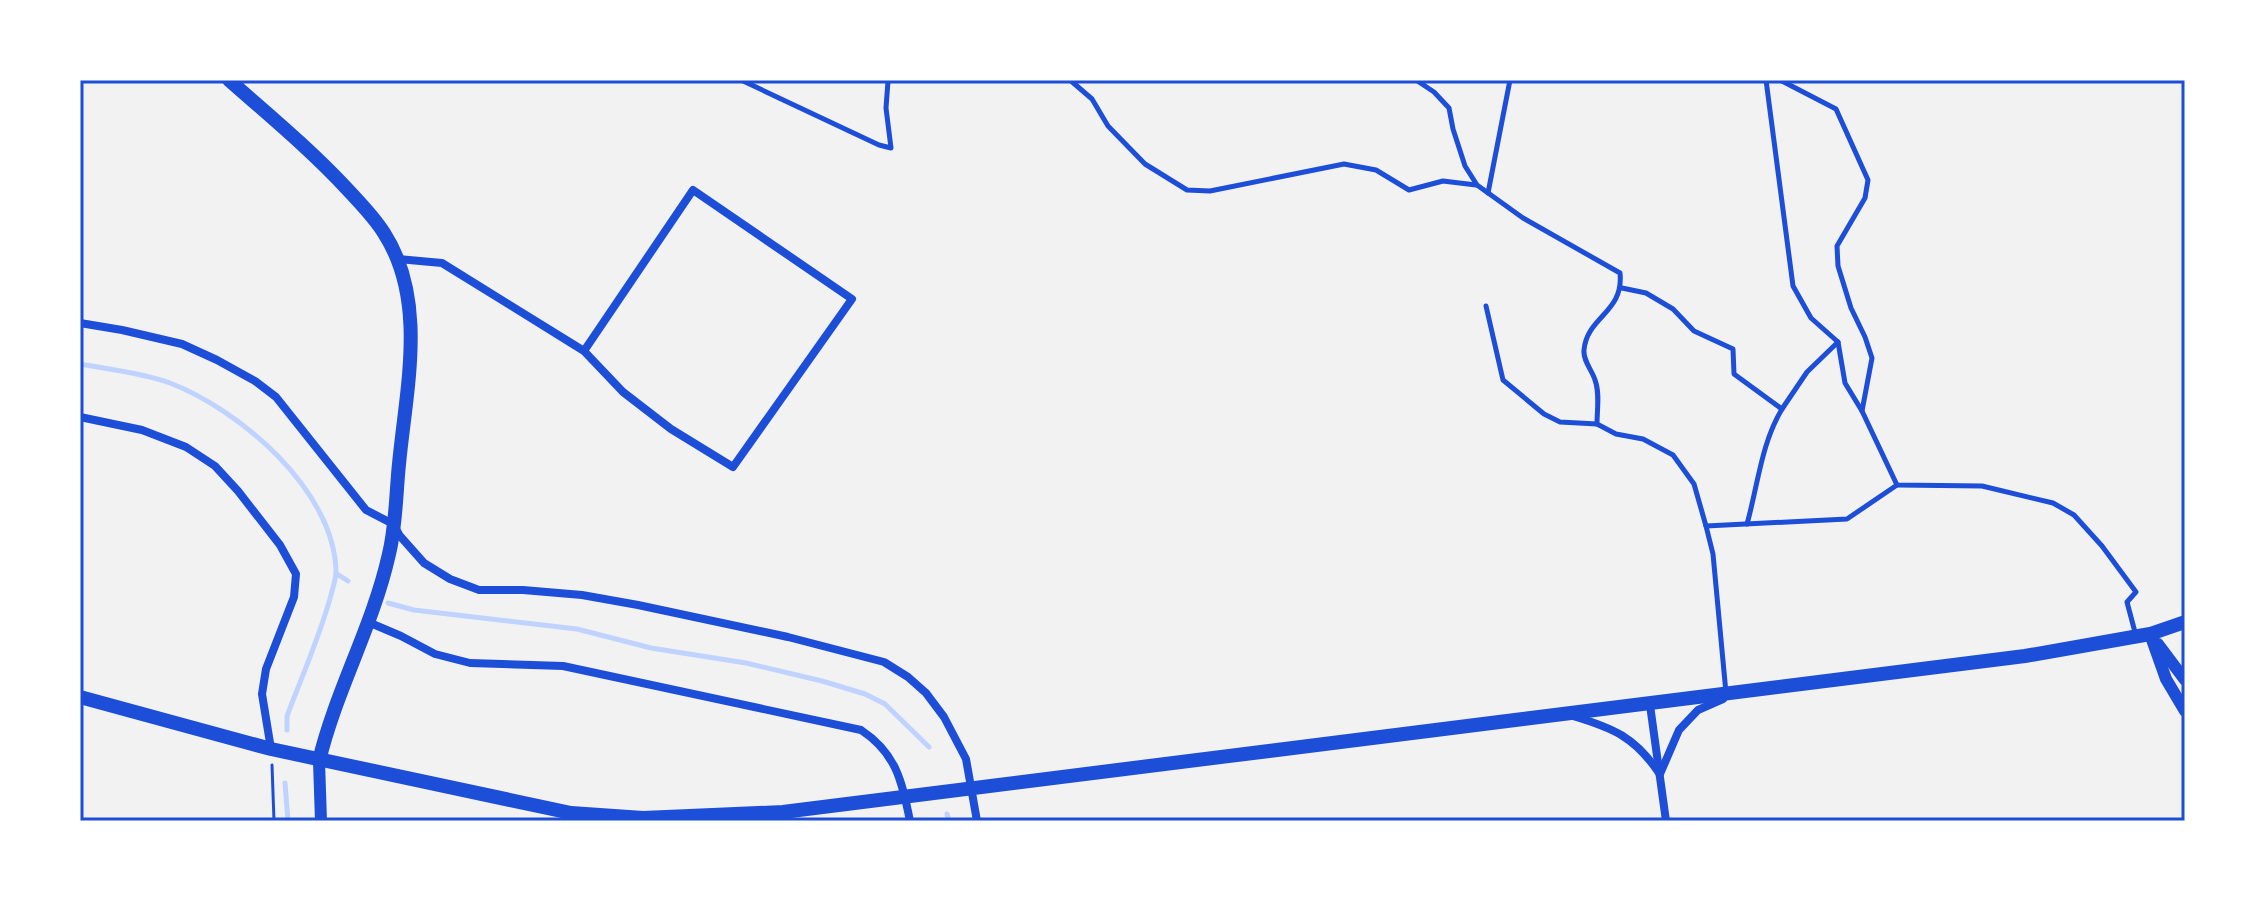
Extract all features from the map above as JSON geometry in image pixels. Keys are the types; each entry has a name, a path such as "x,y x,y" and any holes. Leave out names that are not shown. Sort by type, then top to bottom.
{"main road":[{"path":"229,80 328,168 369,212 385,234 397,259 406,285 410,315 409,360 390,553 368,622 328,724 319,761"},
{"path":"80,697 319,761 571,813 643,818 783,812 1650,705 2025,656 2143,636 2185,622"}],"street":[{"path":"397,259 442,263 584,351 623,392 671,429 733,467 852,299 693,190 584,351"},
{"path":"80,323 182,344 255,381 276,397 366,510 393,524 424,563 450,579 479,590 582,595 638,605 788,637 884,662 926,693 944,717 966,759 977,821"},
{"path":"80,417 142,430 186,447 215,466 280,545 296,574 294,597 266,669 262,694 271,749"},
{"path":"368,622 435,654 470,663 563,666 861,730 878,741 894,764 910,821"},
{"path":"2143,636 2185,680"},
{"path":"2143,636 2185,711"},
{"path":"1660,775 1679,730 1698,710 1730,694"},
{"path":"1650,705 1666,821"},
{"path":"1569,715 1608,727 1632,740 1660,775"},
{"path":"319,761 321,821"}],"lane":[{"path":"741,80 891,148 886,108 889,80"},
{"path":"1070,80 1092,99 1108,126 1145,164 1187,190 1210,191 1344,164 1376,170 1409,190 1443,181 1477,185"},
{"path":"1416,80 1434,92 1449,108 1465,166 1477,185 1523,218 1588,252 1620,273 1621,288 1615,303 1592,328 1584,351 1595,380 1597,424"},
{"path":"1488,193 1510,80"},
{"path":"1766,80 1793,286 1811,318 1838,342 1845,383 1862,411 1897,485"},
{"path":"1780,80 1836,109 1868,180 1865,198 1837,246 1838,266 1851,308 1872,358 1862,411"},
{"path":"1621,288 1646,293 1673,309 1694,331 1733,349 1734,374 1782,409"},
{"path":"1486,306 1503,380 1544,414 1560,422 1597,424 1616,434 1643,439 1673,455 1694,484 1713,554 1730,694"},
{"path":"1747,524 1765,445 1782,409 1807,372 1838,342"},
{"path":"1706,526 1847,519 1897,485 1982,486 2053,503 2074,515 2136,592 2127,602 2143,636"}],"path":[{"path":"271,749 274,821"}],"waterway":[{"path":"80,364 170,383 225,412 278,457 301,483 319,511 331,541 336,577 322,626 287,716 287,730"},
{"path":"337,574 348,581"},
{"path":"388,603 414,610 577,629 651,648 746,663 822,681 865,694 885,704 929,747"},
{"path":"285,783 288,821"},
{"path":"947,814 949,821"}]}
